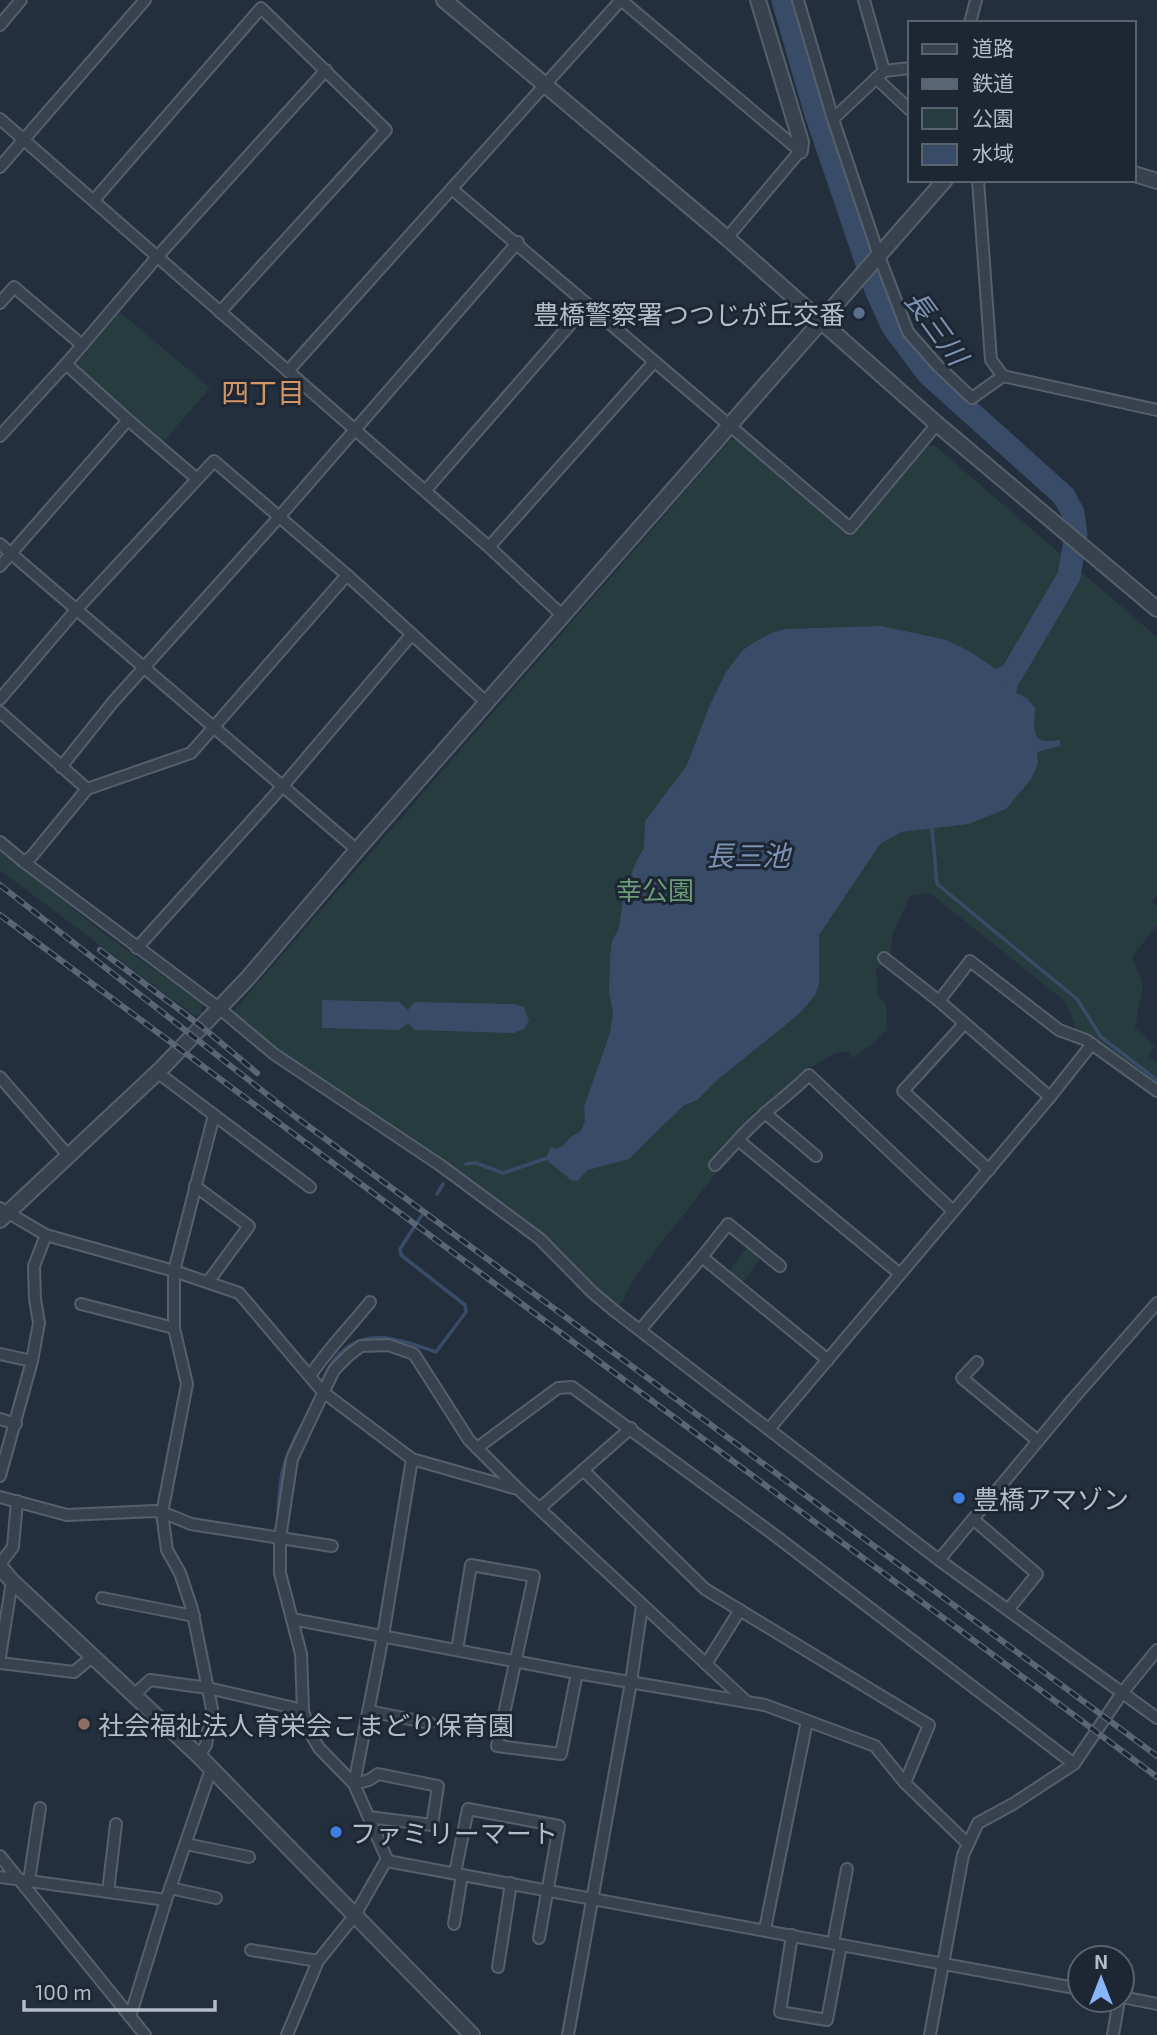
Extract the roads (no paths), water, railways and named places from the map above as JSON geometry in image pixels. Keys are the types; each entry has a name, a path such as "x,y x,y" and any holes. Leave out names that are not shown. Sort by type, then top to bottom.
{"street":[{"path":"0,24 21,0"},
{"path":"0,167 145,0"},
{"path":"444,0 727,238 937,424 1157,609"},
{"path":"288,371 621,0 800,151"},
{"path":"727,238 800,151 801,142 758,0"},
{"path":"798,0 833,119 879,256 908,332 938,366 972,398 1003,376"},
{"path":"864,0 880,75 908,108"},
{"path":"971,21 976,0"},
{"path":"94,200 261,8 386,130 220,312"},
{"path":"833,119 880,75 908,68"},
{"path":"0,436 326,70"},
{"path":"0,120 489,547 563,616"},
{"path":"1136,175 1157,181"},
{"path":"517,1488 412,1460 323,1392 239,1293 174,1271 46,1235 2,1213 157,1072 247,979 943,182"},
{"path":"978,182 991,360 1003,376 1157,411"},
{"path":"453,190 518,242 654,362 850,528 937,424"},
{"path":"61,767 113,702 280,516 518,242"},
{"path":"0,303 14,287 82,345"},
{"path":"425,491 588,304"},
{"path":"489,547 654,362"},
{"path":"66,364 197,479"},
{"path":"0,566 128,420"},
{"path":"0,699 76,610 214,461 347,575 487,703"},
{"path":"0,544 357,850"},
{"path":"24,862 32,856 87,789 191,753 347,575"},
{"path":"137,948 282,787 412,634"},
{"path":"0,712 87,789"},
{"path":"0,842 219,1008 274,1054 440,1165 540,1239 592,1292 640,1330 940,1560 1157,1718"},
{"path":"884,958 939,1001 1050,1097"},
{"path":"939,1001 970,961 1059,1030 1092,1044 1157,1091"},
{"path":"964,1024 902,1091 989,1170"},
{"path":"769,1429 1092,1044"},
{"path":"157,1072 310,1187"},
{"path":"715,1165 755,1120 787,1098 809,1075 953,1211"},
{"path":"0,1077 67,1154"},
{"path":"765,1113 816,1156"},
{"path":"199,1756 206,1745 212,1709 194,1616 180,1573 167,1550 162,1513 187,1384 174,1328 174,1271 214,1115"},
{"path":"738,1140 900,1274"},
{"path":"195,1186 249,1226 208,1282"},
{"path":"640,1330 728,1224 780,1266"},
{"path":"0,1476 32,1361 39,1323 34,1266 46,1235"},
{"path":"702,1257 828,1360"},
{"path":"312,1379 328,1349 370,1302"},
{"path":"940,1560 1157,1303"},
{"path":"81,1304 174,1328"},
{"path":"747,1702 477,1448 455,1420 421,1361 414,1354 388,1345 361,1346 334,1370 292,1459 281,1538 280,1573 301,1654 303,1710 308,1729 320,1748 354,1784 387,1859 1066,1986"},
{"path":"0,1354 32,1361"},
{"path":"977,1362 962,1378 1038,1441"},
{"path":"477,1448 558,1388 572,1387 631,1428 1074,1764"},
{"path":"0,1419 16,1424"},
{"path":"540,1508 631,1428"},
{"path":"354,1784 383,1636 412,1460"},
{"path":"583,1470 705,1589 929,1725 905,1783"},
{"path":"0,1497 67,1515 134,1511 162,1513 191,1524 331,1546"},
{"path":"17,1501 13,1548 0,1565 12,1581 199,1756 472,2035"},
{"path":"973,1519 1037,1574 1008,1610"},
{"path":"457,1650 471,1564 534,1576 524,1632 497,1746 561,1754 577,1673"},
{"path":"0,1657 12,1581"},
{"path":"102,1598 194,1616"},
{"path":"568,2035 642,1606"},
{"path":"706,1664 740,1610"},
{"path":"292,1619 577,1673 765,1705 875,1746 905,1783 968,1844"},
{"path":"930,2035 963,1855 978,1823 1013,1804 1074,1764 1122,1693 1157,1650"},
{"path":"0,1663 74,1672 92,1657"},
{"path":"133,1696 150,1680 208,1688 303,1710"},
{"path":"368,1711 430,1723"},
{"path":"765,1929 807,1720"},
{"path":"131,2017 168,1894 211,1769"},
{"path":"354,1784 378,1774 438,1786 432,1825 369,1817"},
{"path":"24,1880 40,1808"},
{"path":"454,1924 468,1809 559,1826 539,1938"},
{"path":"108,1892 116,1824"},
{"path":"186,1844 249,1857"},
{"path":"0,1856 24,1880 145,2035"},
{"path":"287,2035 318,1961 355,1915 387,1859"},
{"path":"792,1935 780,2012 827,2020 847,1869"},
{"path":"0,1877 108,1892 216,1898"},
{"path":"498,1967 511,1883"},
{"path":"251,1950 318,1961"},
{"path":"1136,2001 1157,2004"},
{"path":"1113,2035 1117,2014"}],"water":[{"name":"長三池","path":"881,626 947,640 996,669 1004,665 1019,677 1016,693 1027,698 1035,708 1036,734 1043,740 1060,740 1060,746 1037,752 1038,764 1031,779 1006,809 969,824 901,832 880,844 819,935 819,984 815,995 800,1013 716,1081 697,1100 683,1106 629,1159 588,1170 577,1181 571,1180 548,1161 547,1155 551,1147 556,1149 563,1146 581,1131 585,1121 584,1107 610,1033 613,1012 609,992 612,941 619,928 624,892 644,848 645,821 687,765 709,707 726,672 743,650 771,633 786,629"},
{"path":"322,1000 399,1002 408,1010 414,1002 514,1004 524,1007 529,1021 524,1029 514,1033 414,1030 408,1023 399,1030 322,1028"}],"waterway":[{"name":"長三川","path":"783,0 815,111 876,290 893,327 928,374 1064,496 1073,513 1076,535 1069,576 1011,675"},
{"path":"932,828 937,884 1077,999 1101,1037 1157,1080"},
{"path":"466,1164 476,1163 503,1173 547,1158"},
{"path":"437,1194 443,1184"},
{"path":"322,1383 335,1359 358,1341 383,1338 436,1352 466,1312 465,1305 401,1255 400,1249 422,1215"},
{"path":"278,1520 284,1467 292,1444 306,1418"}],"railway":[{"path":"0,885 292,1114 1157,1756"},
{"path":"0,915 1157,1777"},
{"path":"100,950 201,1026 257,1073"}],"place":[{"name":"豊橋警察署つつじが丘交番","path":"859,313"},
{"name":"豊橋アマゾン","path":"959,1498"},
{"name":"社会福祉法人育栄会こまどり保育園","path":"84,1724"},
{"name":"ファミリーマート","path":"336,1832"}],"district":[{"name":"四丁目","path":"263,392"}],"park label":[{"name":"幸公園","path":"655,889"}]}
